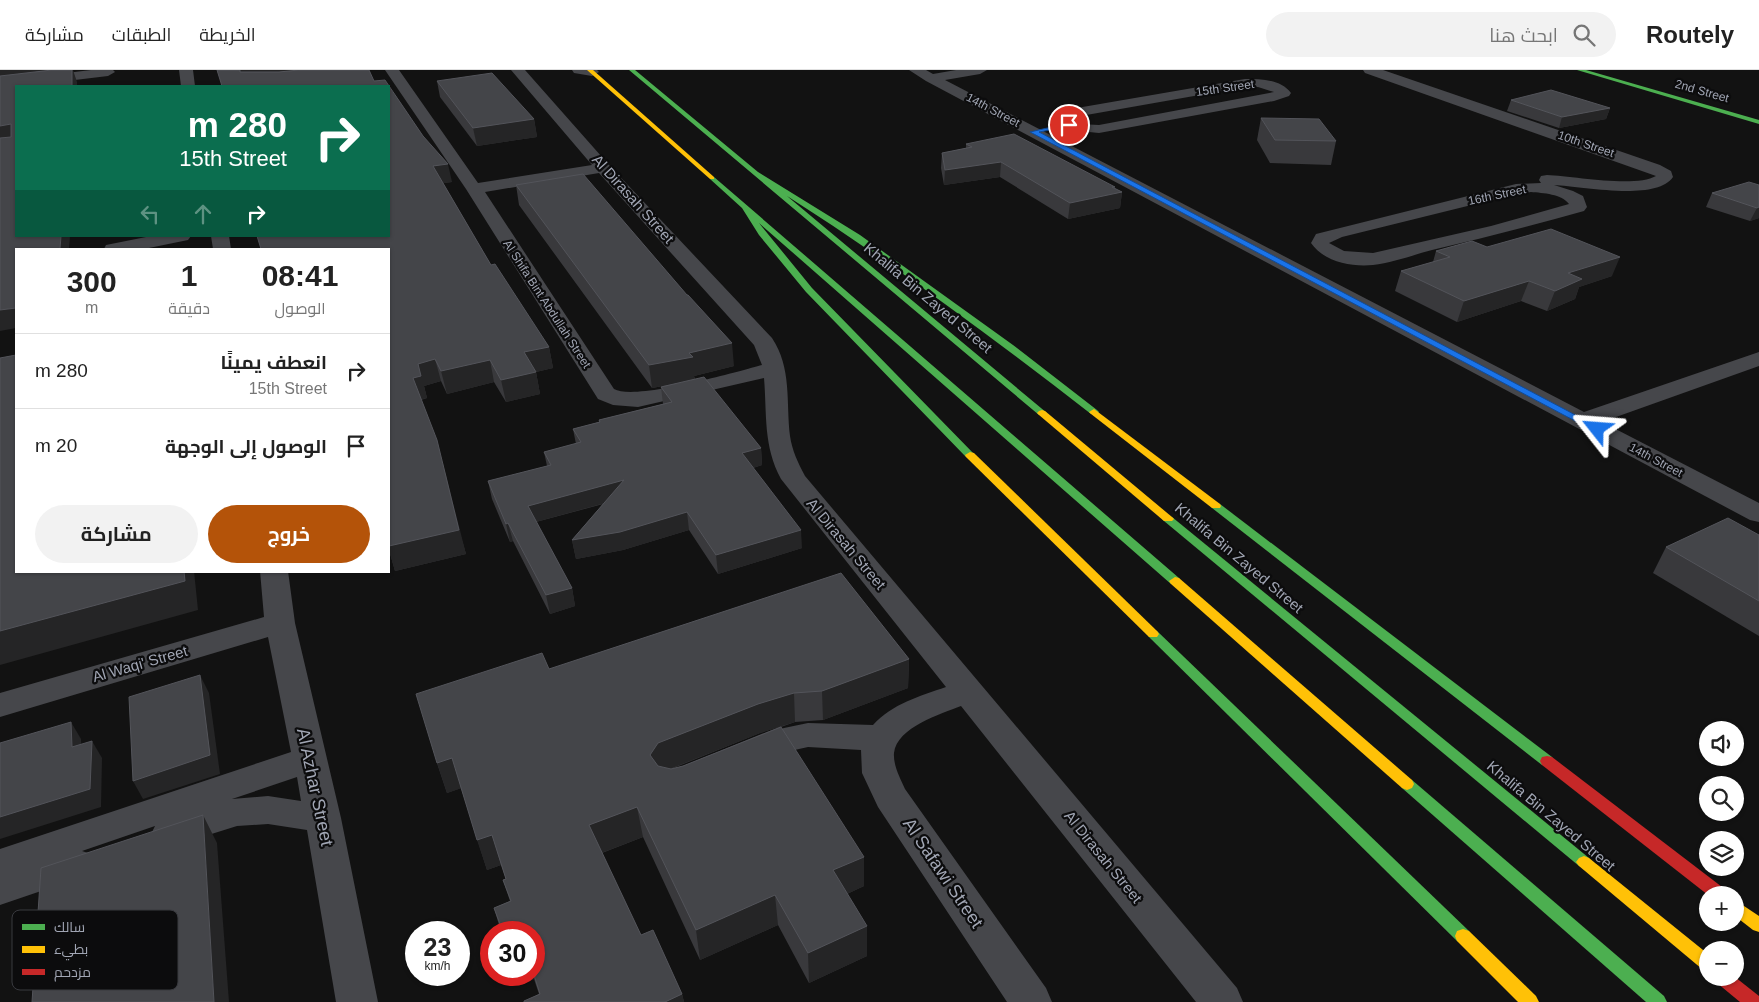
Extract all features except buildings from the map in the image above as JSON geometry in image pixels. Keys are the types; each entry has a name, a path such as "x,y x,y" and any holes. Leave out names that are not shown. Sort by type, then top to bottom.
{"main road":[{"name":"Khalifa Bin Zayed Street","path":"632,70 1185,534 1699,957"},
{"name":"2nd Street","path":"1580,70 1759,122"},
{"name":"2nd Street","path":"1607,70 1759,114"},
{"path":"587,71 1658,1002"},
{"name":"Khalifa Bin Zayed Street","path":"753,172 850,232 1010,348 1708,886"},
{"path":"745,207 772,246 809,290 964,450 1530,1002"},
{"path":"1744,914 1759,925"},
{"path":"1733,986 1753,1002"}],"street":[{"path":"186,70 188,85"},
{"name":"Al Shifa Bint Abdullah Street","path":"392,70 474,189 606,394 614,398 638,400 774,368"},
{"name":"Al Dirasah Street","path":"518,70 604,168 764,343 770,353 774,368 779,443 794,480 1222,1002"},
{"path":"924,74 980,70"},
{"name":"10th Street","path":"1370,70 1654,168 1664,174 1665,177 1659,182 1632,186 1541,180 1535,182 1530,187"},
{"path":"0,85 108,71 106,85"},
{"name":"14th Street","path":"924,74 1759,514"},
{"name":"15th Street","path":"1033,132 1069,125 1099,129 1279,96 1283,95 1284,91 1272,85 1251,82 1071,114 1063,119 1069,125"},
{"name":"15th Street","path":"1173,96 1207,110"},
{"path":"474,189 604,168"},
{"name":"16th Street","path":"1530,187 1549,189 1566,194 1577,200 1578,207 1569,211 1373,260 1350,258 1329,252 1320,242 1322,238 1329,235 1530,187"},
{"name":"16th Street","path":"1441,207 1495,230"},
{"path":"116,248 177,237"},
{"path":"1286,265 1329,252"},
{"path":"1582,421 1759,359"},
{"name":"Al Azhar Street","path":"274,573 280,623 323,818 357,1002"},
{"name":"Al Waqi' Street","path":"0,704 280,623"},
{"path":"729,762 796,736 820,734 881,738 890,727 918,709 968,691"},
{"name":"Al Safawi Street","path":"881,738 876,764 881,780 1031,1002"},
{"path":"0,864 310,759"},
{"path":"0,889 208,819 237,812 268,810 323,818"}],"traffic: fast":[{"path":"632,70 1042,413"},
{"path":"1580,70 1759,122"},
{"path":"755,173 857,237 1010,347 1094,412"},
{"path":"712,178 1175,581"},
{"path":"745,207 762,233 809,290 970,455"},
{"path":"1216,506 1547,761"},
{"path":"1168,519 1584,862"},
{"path":"1153,634 1463,936"},
{"path":"1407,784 1658,1002"}],"traffic: slow":[{"path":"590,70 712,178"},
{"path":"1094,412 1216,506"},
{"path":"1042,413 1168,519"},
{"path":"970,455 1153,634"},
{"path":"1175,581 1407,784"},
{"path":"1584,862 1699,957"},
{"path":"1744,914 1759,925"},
{"path":"1463,936 1530,1002"}],"traffic: jam":[{"path":"1547,761 1708,886"},
{"path":"1733,986 1753,1002"}],"route":[{"path":"1069,125 1033,132 1597,429"}]}
